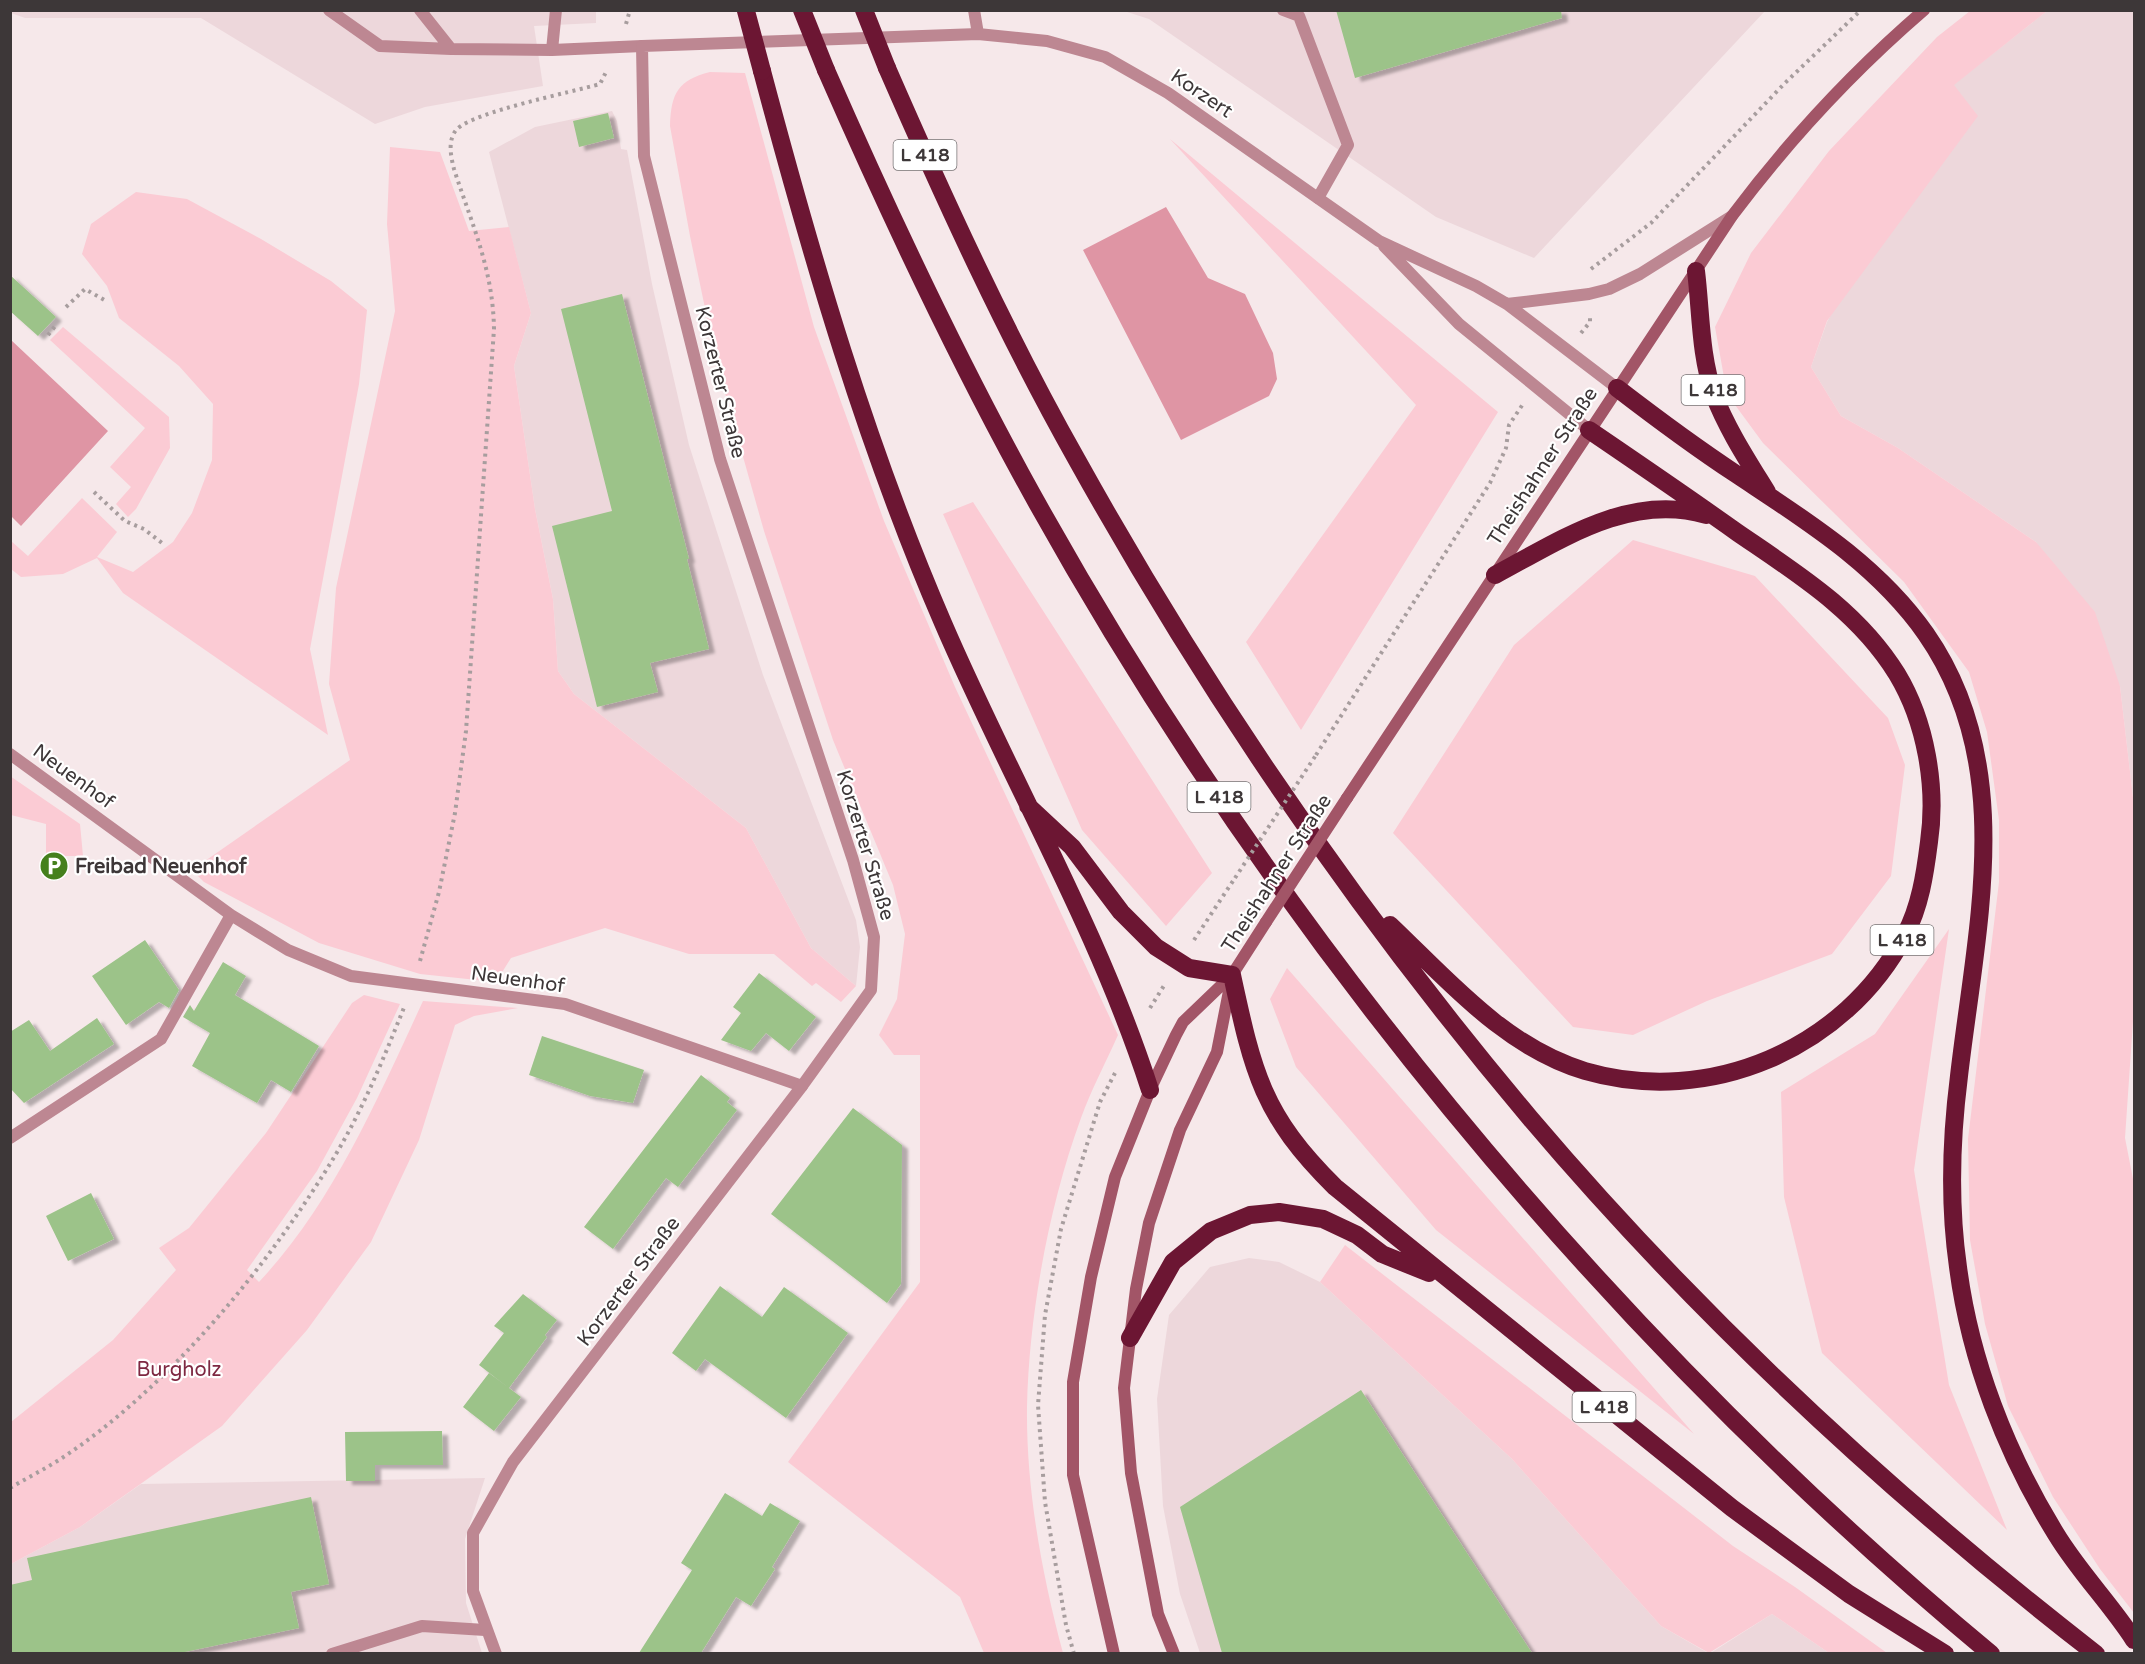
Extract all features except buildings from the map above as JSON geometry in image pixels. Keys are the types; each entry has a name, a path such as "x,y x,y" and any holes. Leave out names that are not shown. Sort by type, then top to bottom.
{"highway":[{"name":"L 418","path":"802,10 826,70 925,291 1021,474 1095,603 1169,724 1310,926 1486,1151 1593,1273 1747,1432 1947,1617 1991,1653"},
{"name":"L 418","path":"864,10 887,68 964,241 1075,458 1215,690 1350,887 1443,1010 1532,1119 1637,1237 1718,1320 1895,1486 2096,1653"},
{"path":"745,11 826,302 895,505 975,696 1119,998 1150,1090"},
{"name":"L 418","path":"1696,272 1707,369 1714,394 1769,496"},
{"name":"L 418","path":"1617,388 1677,435 1826,533 1889,588 1911,613 1942,660 1960,695 1971,729 1985,810 1979,927 1954,1127 1953,1203 1958,1267 1973,1340 1986,1382 2001,1427 2028,1485 2056,1535 2134,1640"},
{"name":"L 418","path":"1350,887 1495,1025 1548,1056 1584,1070 1625,1079 1672,1082 1702,1080 1758,1064 1804,1042 1843,1015 1866,994 1885,969 1906,933 1923,886 1934,812 1930,771 1916,719 1898,676 1870,636 1831,597 1589,430"},
{"name":"L 418","path":"1495,575 1603,520 1633,513 1674,508 1718,518"},
{"path":"1028,806 1072,847 1121,912 1156,947 1189,968 1232,975"},
{"name":"L 418","path":"1232,975 1249,1055 1267,1103 1297,1147 1335,1187 1446,1279 1740,1514 1849,1594 1945,1653"},
{"name":"L 418","path":"1130,1338 1160,1281 1185,1249 1216,1228 1257,1214 1294,1213 1323,1219 1357,1235 1382,1254 1446,1279"}],"main road":[{"name":"Theishahner Straße","path":"1114,1653 1073,1474 1073,1382 1091,1277 1115,1177 1150,1090 1183,1022 1232,975 1732,216 1805,126 1924,10"},
{"name":"Theishahner Straße","path":"1174,1653 1158,1614 1131,1473 1124,1388 1136,1289 1157,1196 1180,1130 1217,1052 1232,975"}],"street":[{"name":"Korzert","path":"329,10 380,46 552,50 978,34 1047,42 1106,57 1168,93 1380,241 1476,285 1507,304 1617,388"},
{"path":"420,10 451,49"},
{"path":"552,50 556,10"},
{"path":"974,10 978,34"},
{"path":"1282,10 1299,16 1348,145 1318,198"},
{"name":"Korzerter Straße","path":"496,1653 485,1629 473,1591 473,1533 513,1462 802,1086 871,990 873,938 853,860 720,459 644,156 642,46"},
{"path":"1507,304 1589,294 1609,289 1640,274 1732,216"},
{"name":"Korzert","path":"1380,241 1459,324 1589,430"},
{"name":"Neuenhof","path":"10,754 231,915 288,950 351,976 565,1004 802,1086"},
{"path":"10,1138 161,1039 231,915"},
{"path":"332,1653 422,1626 485,1629"}],"path":[{"path":"1567,350 1590,322 1590,270 1651,223 1785,83 1861,10"},
{"path":"439,892 455,813 466,731 489,429 494,303 482,243 450,154 452,140 458,129 485,115 600,84"},
{"path":"66,307 85,289 106,301"},
{"path":"48,335 56,325"},
{"path":"1235,878 1490,483 1506,448 1512,418 1536,387"},
{"path":"94,492 125,521 144,529 162,543"},
{"path":"10,1488 62,1458 128,1407 217,1318 264,1260 337,1153 387,1049"}],"shaded area":[{"path":"11,10 596,11 596,23 534,26 543,86 425,107 375,124 201,18 25,18 11,13"},
{"path":"1124,11 1765,11 1534,258 1436,217 1149,19"},
{"path":"2047,11 2134,11 2134,806 2120,686 2036,542 1898,448 1841,416 1811,367 1827,322 1953,85"},
{"path":"612,111 617,121 621,149 627,150 652,284 689,445 763,675 856,920 860,947 856,986 811,948 746,828 574,694 558,671 553,599 535,509 514,366 531,313 489,152 535,127"},
{"path":"1166,207 1208,278 1245,294 1273,353 1277,379 1269,396 1181,440 1083,250"},
{"path":"11,340 108,431 21,526 11,516"},
{"path":"1249,1258 1279,1262 1320,1282 1512,1459 1661,1626 1708,1653 1200,1653 1180,1594 1163,1506 1157,1399 1169,1315 1210,1267"},
{"path":"485,1478 465,1539 466,1603 482,1653 11,1654 11,1564 80,1527 141,1484"},
{"path":"1772,1614 1829,1653 1709,1654"}],"green space":[{"path":"1970,11 2047,11 1954,85 1978,116 1827,321 1811,367 1841,416 1898,448 2036,542 2095,612 2120,686 2134,806 2134,1007 2125,1138 2134,1184 2134,1613 2100,1569 2053,1497 2008,1406 1985,1324 1970,1240 1968,1139 1999,882 1999,820 1987,732 1969,672 1904,582 1763,443 1727,394 1715,327 1751,253 1829,151 1937,37"},
{"path":"710,72 745,73 814,327 884,521 955,687 1118,1035 1085,1108 1059,1187 1043,1260 1032,1335 1027,1438 1032,1500 1048,1593 1063,1653 984,1653 960,1597 788,1462 920,1282 920,1055 894,1055 879,1035 897,999 905,934 893,885 833,740 764,531 716,361 670,126 672,105 678,90 690,79"},
{"path":"1170,139 1498,412 1301,730 1246,642 1416,405"},
{"path":"390,147 440,152 469,231 509,227 531,313 514,366 535,509 553,599 558,671 574,694 746,828 811,948 856,986 841,1002 816,983 812,986 774,954 689,954 605,928 511,958 496,982 420,974 319,943 204,882 192,870 350,760 329,684 336,588 395,311 387,224"},
{"path":"136,192 187,199 261,239 331,281 367,310 359,384 310,649 328,735 123,593 97,558 63,574 21,577 11,569 11,541 28,556 82,498 117,532 97,557 133,572 173,542 192,513 212,460 213,404 179,366 119,318 107,286 82,254 91,224"},
{"path":"63,327 169,417 170,448 136,509 128,517 116,504 131,487 110,467 145,428 50,340"},
{"path":"973,502 1212,873 1166,926 1082,830 943,514"},
{"path":"1633,540 1755,576 1888,718 1905,765 1891,876 1832,954 1707,1001 1633,1035 1573,1027 1393,833 1514,645"},
{"path":"10,776 80,824 83,856 46,856 46,824 11,815"},
{"path":"1949,929 1914,1170 1949,1385 2007,1530 1822,1353 1784,1197 1781,1092 1875,1034"},
{"path":"1287,968 1694,1434 1436,1230 1296,1067 1270,999"},
{"name":"Burgholz","path":"364,995 400,1004 357,1098 317,1171 247,1270 259,1282 310,1218 332,1184 371,1112 423,1001 518,1008 474,1016 455,1025 419,1140 371,1242 307,1330 222,1426 80,1527 11,1564 11,1422 113,1340 176,1270 159,1248 189,1228 266,1133 352,1003"},
{"path":"1345,1245 1733,1546 1887,1653 1829,1653 1772,1614 1709,1653 1661,1626 1512,1459 1320,1282"}],"place":[{"name":"Freibad Neuenhof","path":"54,866"}]}
